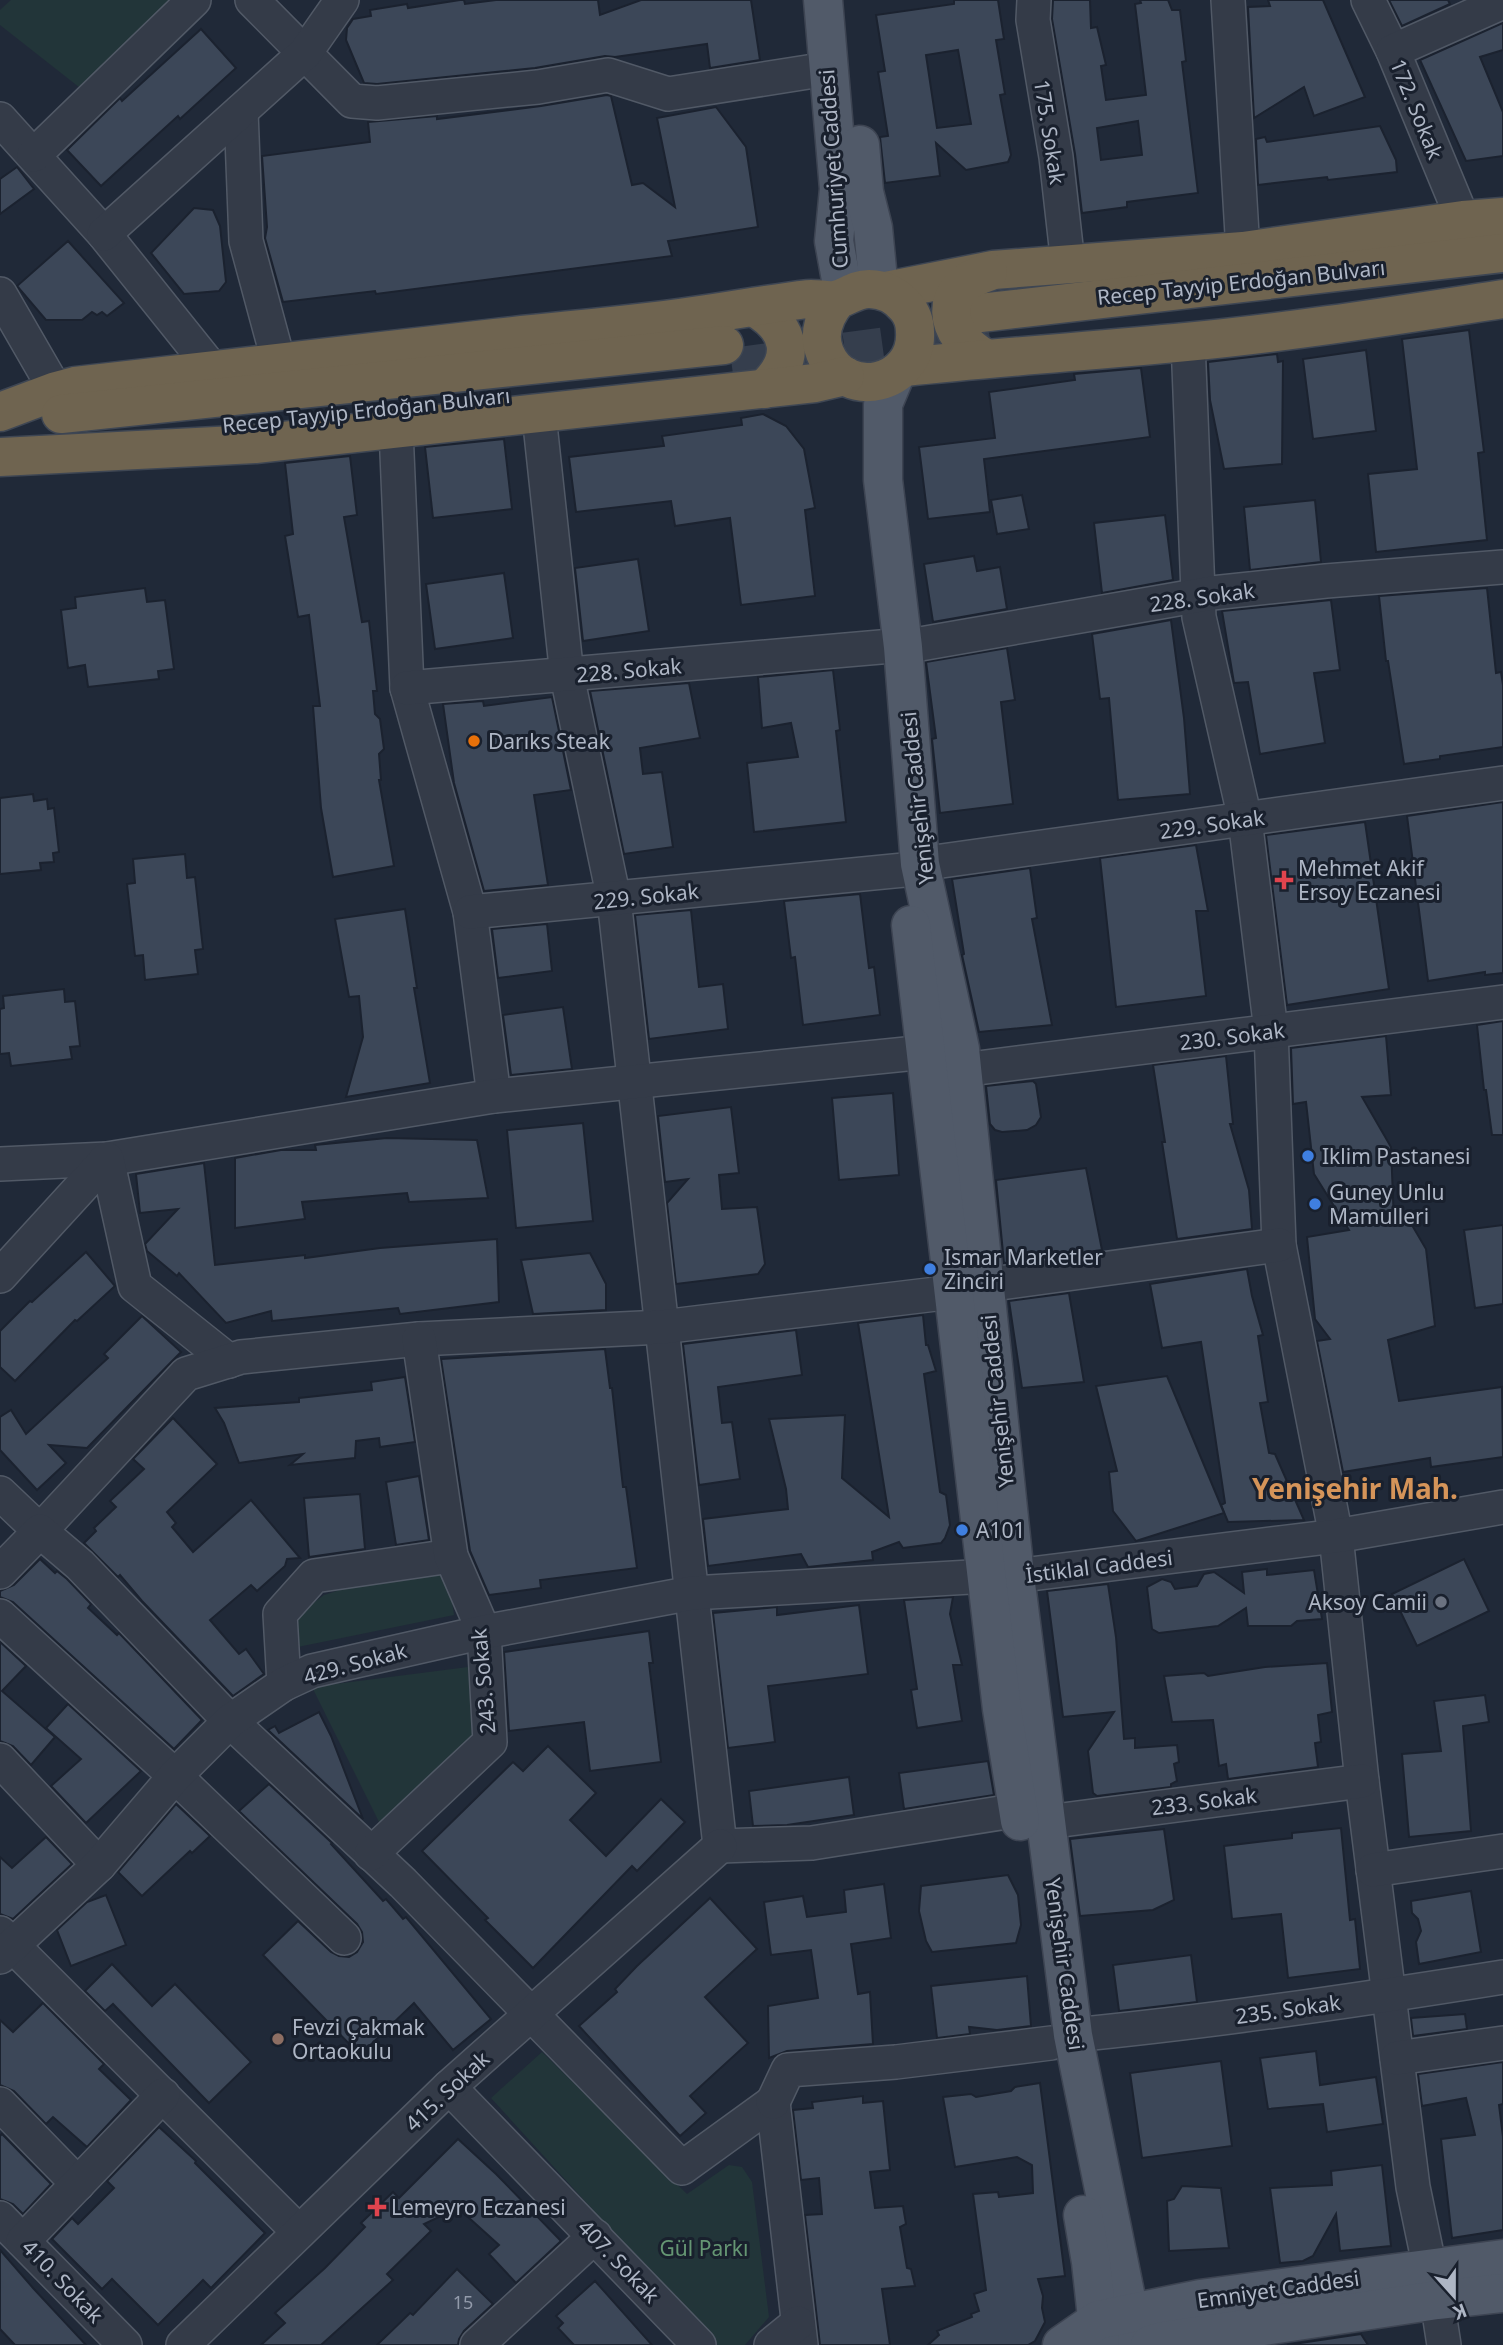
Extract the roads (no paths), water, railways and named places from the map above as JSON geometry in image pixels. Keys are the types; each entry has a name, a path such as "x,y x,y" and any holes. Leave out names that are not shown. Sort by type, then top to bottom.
{"highway":[{"path":"0,412 56,391 213,370 699,316 862,294 993,270 1243,251 1503,216"},
{"name":"Recep Tayyip Erdoğan Bulvarı","path":"985,334 1503,253"},
{"path":"985,334 967,346 953,322 952,307 959,287 974,276 993,270"},
{"name":"Recep Tayyip Erdoğan Bulvarı","path":"985,334 1180,309 1503,278"},
{"path":"900,370 916,341 915,326 909,311 899,299 862,294 830,308 823,322 821,338 825,353 833,366 848,377 859,382 875,382 985,334 1188,342 1338,324 1503,299"},
{"path":"754,307 766,314 781,329 786,346 784,363 778,376 764,389"},
{"name":"Recep Tayyip Erdoğan Bulvarı","path":"0,421 728,356 402,407 256,422 0,456"},
{"path":"0,456 255,444 539,415 848,377"}],"main road":[{"name":"Cumhuriyet Caddesi","path":"823,0 839,189 834,241 862,294"},
{"name":"Cumhuriyet Caddesi","path":"850,0 847,19 863,192 873,228 862,294"},
{"name":"Yenişehir Caddesi","path":"900,370 883,404 883,481 898,646 926,1052 969,1288 1002,1576 1062,2039 1114,2331"},
{"name":"Yenişehir Caddesi","path":"848,377 873,488 898,646"},
{"name":"Yenişehir Caddesi","path":"912,867 960,1049 969,1288"},
{"name":"Emniyet Caddesi","path":"1150,2345 1433,2284 1503,2259"},
{"name":"Emniyet Caddesi","path":"1062,2345 1114,2331 1200,2299 1433,2284 1503,2292"}],"street":[{"path":"34,155 194,0"},
{"path":"252,0 352,101 377,103 538,87 608,75 668,93 827,69"},
{"path":"104,234 305,53 342,0"},
{"name":"175. Sokak","path":"1034,0 1034,20 1056,157 1068,264"},
{"path":"1228,0 1243,251"},
{"name":"172. Sokak","path":"1368,0 1393,51 1463,220"},
{"path":"1393,51 1503,2"},
{"path":"241,110 246,241 279,363"},
{"path":"0,119 104,234 213,370"},
{"path":"0,294 56,391"},
{"path":"1188,342 1199,617 1245,819 1271,1031 1279,1245 1336,1536 1362,1781 1413,2186 1444,2345"},
{"path":"539,415 567,676 614,899 720,1846"},
{"path":"396,430 407,688 470,912 494,1096"},
{"name":"228. Sokak","path":"407,688 898,646 1199,596 1326,581 1503,567"},
{"name":"229. Sokak","path":"470,912 912,867 1503,783"},
{"name":"230. Sokak","path":"962,1070 1503,1002"},
{"path":"0,1164 107,1159 494,1096 926,1052"},
{"path":"0,1276 107,1159"},
{"path":"107,1159 135,1286 229,1361"},
{"path":"0,1572 186,1374 241,1357 419,1339 662,1327 1279,1245"},
{"name":"243. Sokak","path":"371,1854 490,1742 484,1632 452,1556 419,1339"},
{"path":"0,1493 80,1565 230,1721 402,1883 681,2168 773,2102 799,2334 771,2345"},
{"name":"İstiklal Caddesi","path":"692,1593 1002,1576 1336,1536 1503,1507"},
{"path":"284,1684 280,1614 314,1576 452,1556"},
{"name":"429. Sokak","path":"4,1945 99,1865 175,1776 230,1721 284,1684 312,1671 484,1632 692,1593"},
{"path":"0,1616 175,1776 344,1938"},
{"path":"0,1760 99,1865"},
{"name":"233. Sokak","path":"720,1846 812,1843 1362,1781"},
{"name":"415. Sokak","path":"183,2345 449,2087 720,1846"},
{"path":"1373,1870 1503,1851"},
{"path":"4,1945 163,2095 299,2232"},
{"name":"235. Sokak","path":"773,2102 788,2070 896,2063 1389,1996 1503,1977"},
{"path":"1397,2058 1503,2043"},
{"name":"407. Sokak","path":"449,2087 699,2345"},
{"path":"12,2229 78,2184 163,2095"},
{"path":"0,2104 78,2184"},
{"name":"410. Sokak","path":"12,2229 125,2345"},
{"path":"477,2345 595,2235"}],"tunnel":[{"path":"732,367 989,332"}],"place":[{"name":"Darıks Steak","path":"474,741"},
{"name":"Mehmet Akif Ersoy Eczanesi","path":"1284,880"},
{"name":"Iklim Pastanesi","path":"1308,1156"},
{"name":"Guney Unlu Mamulleri","path":"1315,1204"},
{"name":"Ismar Marketler Zinciri","path":"930,1269"},
{"name":"A101","path":"962,1530"},
{"name":"Aksoy Camii","path":"1441,1602"},
{"name":"Fevzi Çakmak Ortaokulu","path":"278,2039"},
{"name":"Lemeyro Eczanesi","path":"377,2207"}],"district":[{"name":"Yenişehir Mah.","path":"1355,1488"}],"park label":[{"name":"Gül Parkı","path":"704,2248"}]}
